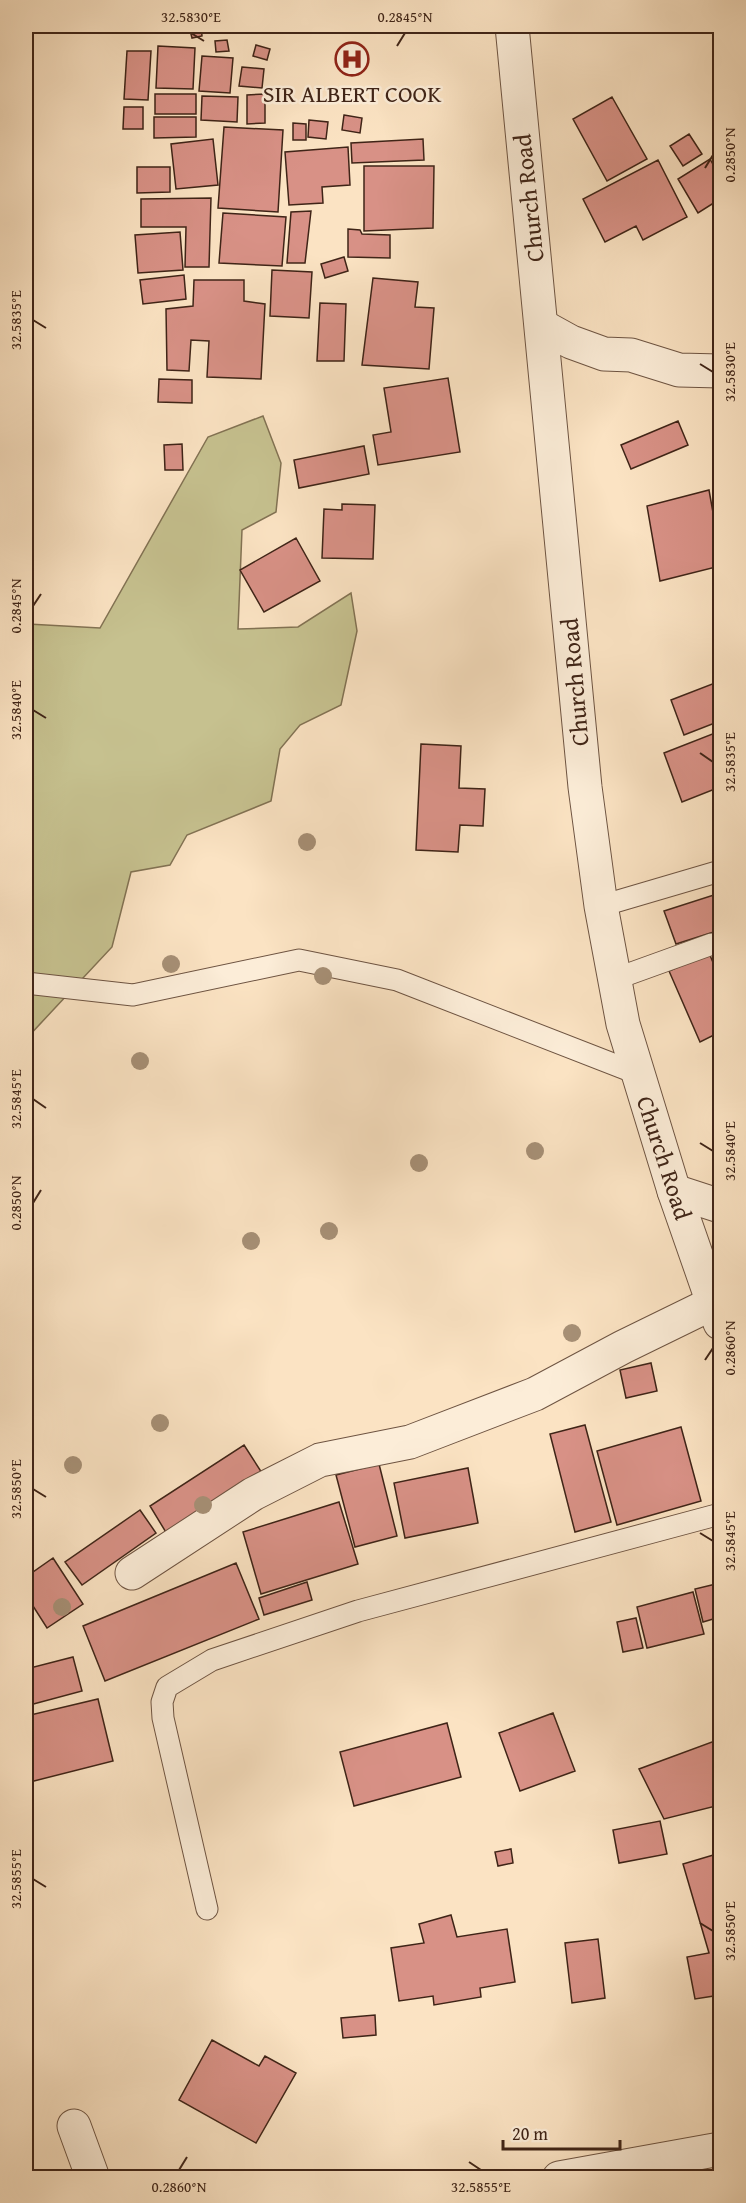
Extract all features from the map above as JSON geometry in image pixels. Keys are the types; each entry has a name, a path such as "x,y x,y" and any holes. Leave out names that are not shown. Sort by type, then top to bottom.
{"street":[{"name":"Church Road","path":"512,26 585,787 601,906 623,1024 636,1073 717,1313"},
{"path":"542,327 571,342 604,354 631,355 679,370 720,371"},
{"path":"674,1191 720,1206"},
{"path":"132,1573 253,1494 320,1460 410,1442 536,1395 622,1347 717,1313"},
{"path":"74,2126 93,2178"},
{"path":"559,2178 720,2149"}],"lane":[{"path":"601,906 720,872"},
{"path":"615,979 712,944 720,947"},
{"path":"26,983 133,994 299,960 397,980 636,1073"},
{"path":"207,1909 163,1718 162,1702 167,1687 212,1660 358,1611 720,1514"}],"shaded area":[{"path":"263,416 281,463 276,512 242,530 238,629 298,627 351,593 357,631 341,705 300,725 280,749 271,801 187,835 170,865 131,872 112,947 26,1039 26,626 28,624 100,628 208,437"}],"building":[{"path":"189,26 201,26 202,36 192,38"},
{"path":"227,40 229,51 216,52 215,41"},
{"path":"256,45 270,49 267,60 253,56"},
{"path":"158,46 195,48 193,89 156,88"},
{"path":"127,51 151,51 148,100 124,99"},
{"path":"202,56 233,58 230,93 199,91"},
{"path":"242,67 264,69 262,88 239,86"},
{"path":"155,94 196,94 196,114 155,114"},
{"path":"265,94 265,123 247,124 247,95"},
{"path":"202,96 238,97 237,122 201,120"},
{"path":"612,97 647,159 607,181 573,119"},
{"path":"124,107 143,107 143,129 123,129"},
{"path":"344,115 362,118 360,133 342,130"},
{"path":"154,117 196,117 196,137 154,138"},
{"path":"309,120 328,122 326,139 308,137"},
{"path":"293,123 306,124 306,140 293,140"},
{"path":"224,127 283,130 278,212 218,208"},
{"path":"689,134 702,154 683,166 670,146"},
{"path":"213,139 218,185 176,189 171,144"},
{"path":"423,139 424,160 352,163 351,143"},
{"path":"348,147 350,185 322,187 323,203 289,205 285,152"},
{"path":"710,159 720,177 720,199 698,213 678,179"},
{"path":"658,160 687,217 643,240 636,226 605,242 583,199"},
{"path":"364,166 434,166 433,228 364,231"},
{"path":"137,167 170,167 170,192 137,193"},
{"path":"211,198 209,267 185,267 186,227 141,227 141,199"},
{"path":"311,211 305,263 287,263 291,212"},
{"path":"223,213 286,217 282,266 219,263"},
{"path":"348,229 360,230 362,234 390,235 390,258 348,257"},
{"path":"180,232 183,270 138,273 135,235"},
{"path":"344,257 348,271 325,278 321,264"},
{"path":"272,270 312,272 309,318 270,316"},
{"path":"184,275 186,299 143,304 140,280"},
{"path":"373,278 418,282 415,307 434,308 429,369 362,365"},
{"path":"194,280 244,280 244,301 265,304 261,379 207,377 209,341 191,340 189,371 167,370 166,309 193,306"},
{"path":"320,303 346,304 344,361 317,361"},
{"path":"448,378 460,452 378,465 373,435 391,432 384,388"},
{"path":"159,379 192,380 192,403 158,402"},
{"path":"678,421 688,445 631,469 621,445"},
{"path":"182,444 183,470 165,470 164,445"},
{"path":"364,446 369,474 299,488 294,460"},
{"path":"709,490 720,552 720,566 660,581 647,506"},
{"path":"720,492 720,512 716,493"},
{"path":"342,504 375,505 373,559 322,558 324,509 342,510"},
{"path":"296,538 320,581 264,612 240,570"},
{"path":"720,681 720,721 684,735 671,700"},
{"path":"720,731 720,787 682,802 664,753"},
{"path":"421,744 461,746 459,788 485,789 483,826 460,825 458,852 416,850"},
{"path":"720,893 720,930 676,944 664,911"},
{"path":"709,953 720,979 720,1032 700,1042 669,971"},
{"path":"651,1363 657,1391 626,1398 620,1370"},
{"path":"585,1425 611,1522 575,1532 550,1434"},
{"path":"681,1427 701,1501 617,1525 597,1451"},
{"path":"244,1445 262,1473 167,1534 150,1506"},
{"path":"379,1464 397,1536 355,1547 336,1475"},
{"path":"468,1468 478,1523 405,1538 394,1483"},
{"path":"339,1502 358,1564 261,1594 243,1532"},
{"path":"140,1510 156,1533 82,1585 65,1562"},
{"path":"53,1558 83,1604 47,1628 26,1595 26,1577"},
{"path":"236,1563 259,1619 105,1681 83,1626"},
{"path":"307,1582 312,1600 264,1615 259,1598"},
{"path":"720,1583 720,1617 703,1622 695,1589"},
{"path":"693,1592 704,1634 647,1648 637,1607"},
{"path":"636,1618 643,1648 623,1652 617,1622"},
{"path":"26,1637 31,1656 26,1657"},
{"path":"73,1657 82,1691 26,1706 26,1669"},
{"path":"98,1699 113,1761 26,1783 26,1716"},
{"path":"553,1713 575,1771 520,1791 499,1733"},
{"path":"447,1723 461,1777 354,1806 340,1752"},
{"path":"720,1739 720,1805 664,1819 639,1769"},
{"path":"660,1821 667,1854 619,1863 613,1830"},
{"path":"511,1849 513,1863 498,1866 495,1852"},
{"path":"720,1853 720,1995 695,1999 687,1957 709,1953 683,1864"},
{"path":"451,1915 457,1937 507,1929 515,1982 480,1988 481,1997 434,2005 433,1996 399,2001 391,1948 424,1943 419,1924"},
{"path":"598,1939 605,1998 572,2003 565,1943"},
{"path":"375,2015 376,2035 343,2038 341,2018"},
{"path":"212,2040 259,2066 265,2056 296,2073 256,2143 179,2100"}],"place":[{"name":"SIR ALBERT COOK","path":"352,59"}]}
